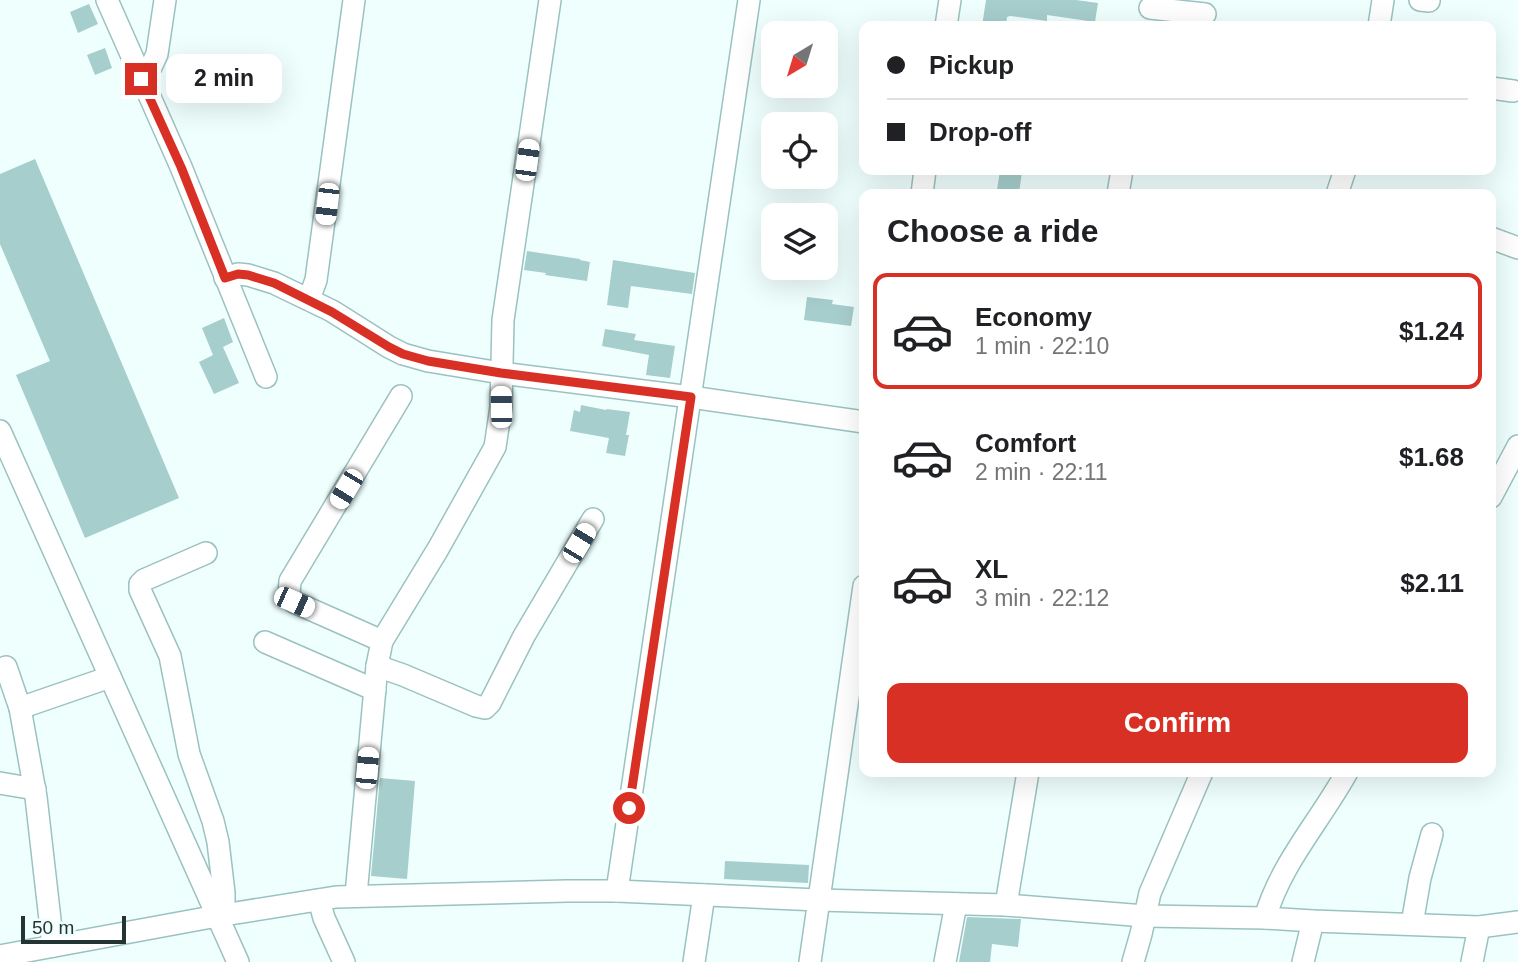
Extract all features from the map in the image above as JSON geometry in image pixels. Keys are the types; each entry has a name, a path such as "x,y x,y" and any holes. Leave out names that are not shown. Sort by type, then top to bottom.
{"street":[{"path":"107,0 181,167 266,377"},
{"path":"141,79 157,54 164,0"},
{"path":"309,299 316,280 354,0"},
{"path":"356,895 377,666 382,641 495,447 501,407 503,320 550,0"},
{"path":"617,891 750,0"},
{"path":"947,21 950,0"},
{"path":"1380,21 1383,0"},
{"path":"1420,0 1429,1"},
{"path":"1149,11 1205,15"},
{"path":"1496,89 1513,91"},
{"path":"1496,240 1518,248"},
{"path":"225,278 238,274 262,278 309,299 403,354 428,361 859,421"},
{"path":"382,641 294,602 289,594 290,581 401,396"},
{"path":"0,431 238,962"},
{"path":"1496,488 1518,446"},
{"path":"377,666 485,708 593,520"},
{"path":"206,552 144,580 140,584 140,590 170,656 189,754 215,831 225,893 217,916"},
{"path":"810,962 859,620"},
{"path":"265,642 375,690"},
{"path":"6,667 20,708 35,789 43,952"},
{"path":"20,708 110,677"},
{"path":"1006,905 1027,777"},
{"path":"1133,962 1150,893 1200,777"},
{"path":"1265,918 1280,880 1344,777"},
{"path":"0,783 35,789"},
{"path":"1412,925 1420,878 1432,834"},
{"path":"0,956 43,952 217,916 356,895 617,891 1006,905 1145,916 1479,927 1518,922"},
{"path":"694,962 704,895"},
{"path":"318,900 344,962"},
{"path":"945,962 956,904"},
{"path":"1303,962 1313,921"},
{"path":"1472,962 1479,927"}],"building":[{"path":"986,0 1076,0 1098,3 1095,21 1047,15 1047,21 1010,16 1007,21 983,21"},
{"path":"89,4 98,24 78,33 70,12"},
{"path":"105,48 112,68 95,75 87,55"},
{"path":"35,159 179,498 85,538 16,375 50,361 0,244 0,174"},
{"path":"999,175 1022,175 1020,189 997,189"},
{"path":"527,251 590,262 587,281 524,270"},
{"path":"613,260 695,273 692,294 631,286 628,308 607,305"},
{"path":"807,297 833,300 832,304 854,307 851,326 804,320"},
{"path":"224,318 233,342 223,347 239,383 214,394 199,362 213,355 202,328"},
{"path":"605,329 636,334 634,340 675,346 670,378 646,375 649,355 602,346"},
{"path":"581,405 630,412 625,456 606,453 609,438 570,431 574,410 580,412"},
{"path":"380,778 415,781 407,879 371,876"},
{"path":"725,861 809,865 808,883 724,879"},
{"path":"967,917 1021,919 1018,947 992,944 990,962 959,962"}],"route":[{"path":"141,79 181,167 225,278 238,274 262,278 309,299 403,354 428,361 691,397 629,808"}]}
